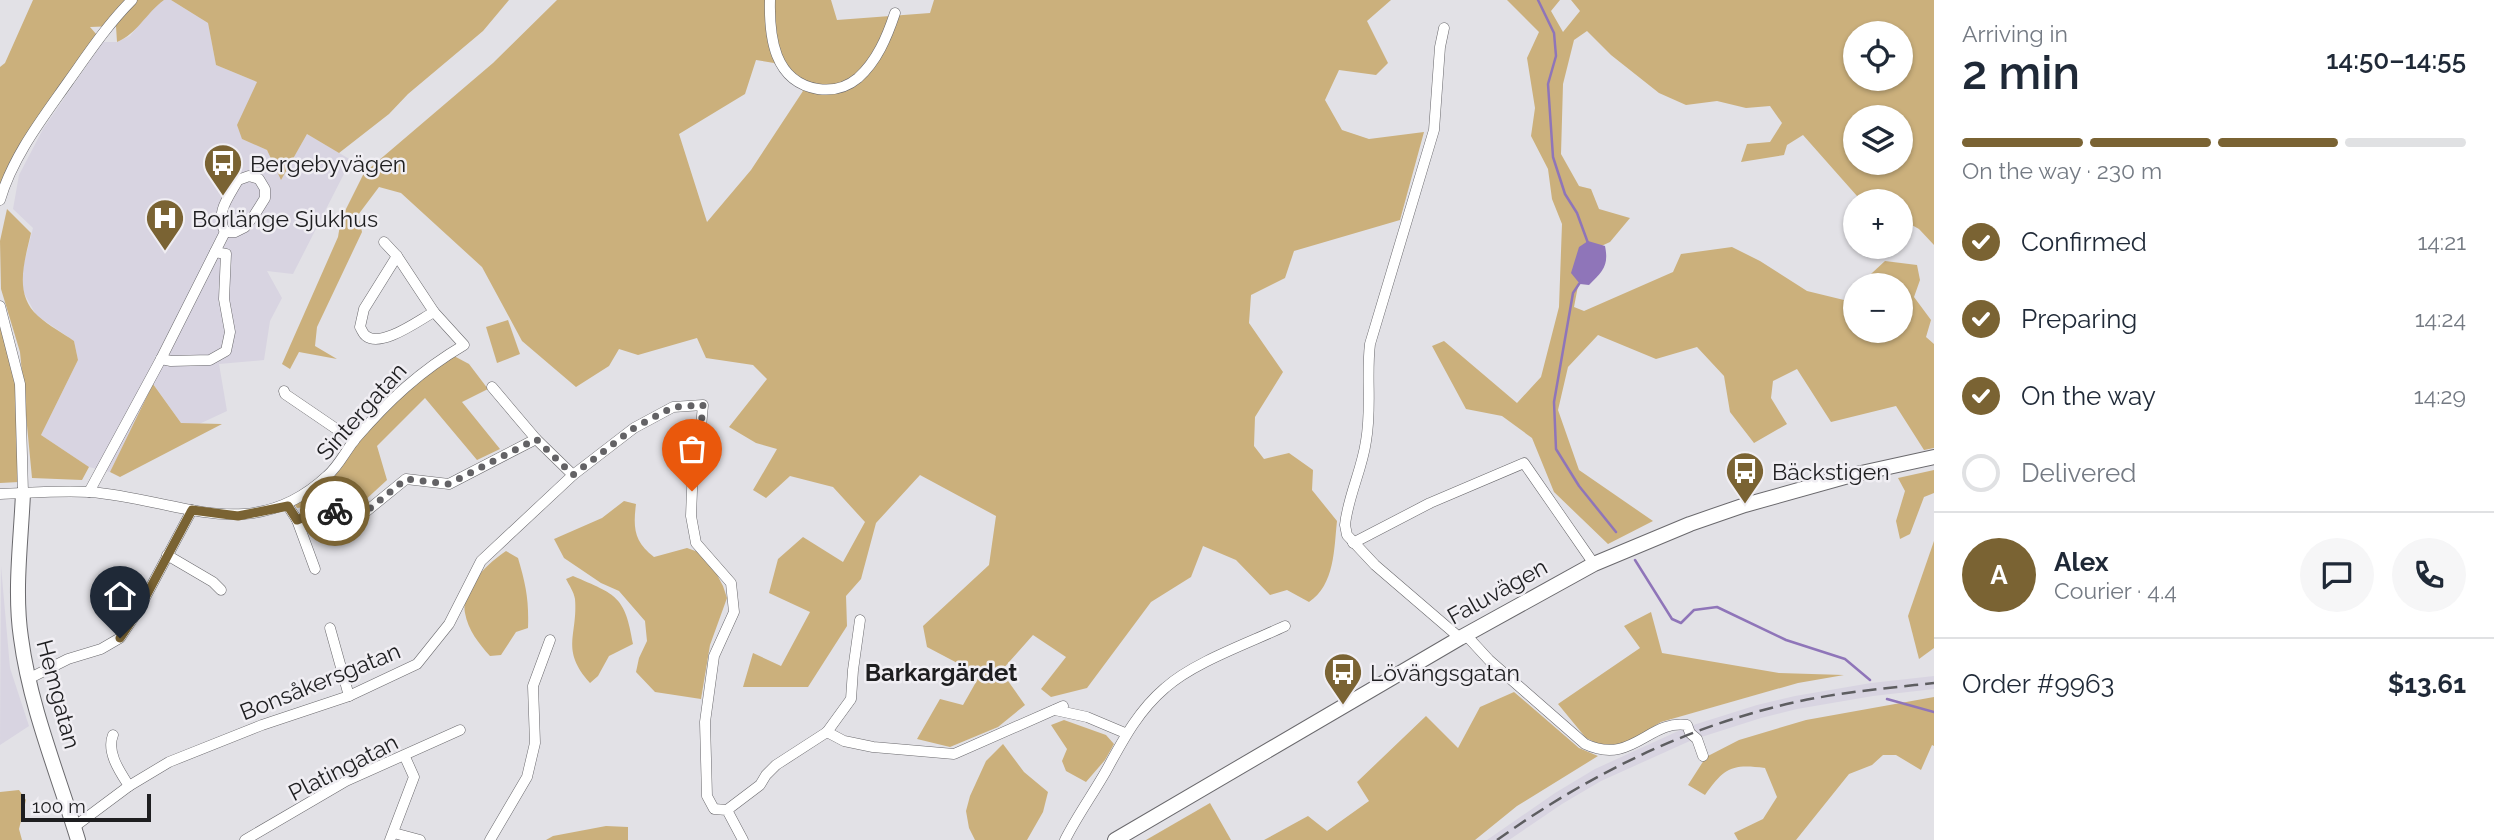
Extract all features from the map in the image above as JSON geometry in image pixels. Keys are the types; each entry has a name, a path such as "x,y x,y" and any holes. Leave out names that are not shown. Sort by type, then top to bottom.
{"street":[{"path":"0,200 15,161 36,129 112,20 132,0"},
{"path":"770,0 769,30 778,59 787,74 803,87 833,91 857,78 884,45 895,13"},
{"path":"1444,28 1440,47 1434,130 1370,344 1369,422 1361,468 1345,525 1347,535 1585,744 1611,752 1671,725 1680,724 1687,725 1690,733 1697,739 1703,756"},
{"path":"249,176 259,179 265,189 265,198 245,227 235,232 225,232 220,214 238,180 249,176"},
{"path":"89,492 161,359 225,232"},
{"path":"384,242 397,256 434,312 378,340 366,336 360,327 364,309 397,256"},
{"path":"161,359 210,360 226,351 230,332 224,299 226,254 215,252"},
{"name":"Hemgatan","path":"0,306 20,384 23,493 19,573 20,636 28,679 76,834"},
{"name":"Sintergatan","path":"0,494 89,492 238,516 288,506 328,475 393,397 431,365 464,345 434,312"},
{"path":"492,387 536,439 573,475"},
{"path":"284,391 354,441"},
{"name":"Bonsåkersgatan","path":"76,834 129,786 169,762 262,725 349,696 416,664 449,624 481,561 573,475 634,428 673,407 703,405 699,449 693,465 691,516 696,542 731,583 734,612 714,656 705,722 707,796 714,809 727,810"},
{"path":"297,520 321,510 363,514 406,479 449,484 536,439"},
{"name":"Faluvägen","path":"1115,840 1463,637 1594,564 1690,524 1772,497 1852,475 1934,457"},
{"path":"1353,542 1430,503 1524,463 1594,564"},
{"path":"288,506 297,520 315,569"},
{"path":"28,679 68,659 101,649 120,638 138,611 192,510"},
{"path":"167,555 213,582 221,590"},
{"path":"743,840 727,810 760,785 776,765 827,732 851,699 860,620"},
{"path":"1065,840 1105,773 1125,733 1166,686 1197,667 1285,626"},
{"path":"330,628 349,696"},
{"path":"490,840 527,777 535,743 533,686 550,640"},
{"path":"827,732 844,741 873,747 954,754 1059,708 1125,733"},
{"name":"Platingatan","path":"245,840 261,837 346,781 405,757 460,730"},
{"path":"113,735 111,741 114,756 129,786"},
{"path":"405,757 414,777 392,837 420,840"}],"shaded area":[{"path":"33,0 164,0 131,33 117,42 116,26 90,27 97,35 0,189 0,67 5,63"},
{"name":"Borlänge Sjukhus","path":"164,0 171,0 208,23 216,65 257,82 242,139 267,150 281,179 307,134 351,160 293,274 267,271 282,298 270,321 264,360 219,364 227,411 197,425 181,423 154,385 110,472 89,467 41,435 78,360 74,341 36,315 23,291 22,271 33,228 13,209 19,175 43,129 103,42 117,42 130,36 154,7"},
{"path":"171,0 509,0 483,31 408,94 389,114 339,153 307,134 281,180 267,150 242,139 237,125 257,82 216,65 208,23"},
{"path":"557,0 831,0 837,20 930,13 934,0 1391,0 1367,21 1388,63 1376,75 1339,70 1325,100 1342,130 1369,139 1424,132 1400,220 1294,251 1285,278 1251,295 1249,323 1283,372 1255,417 1254,446 1264,459 1289,453 1313,470 1312,490 1337,521 1332,565 1324,586 1309,602 1287,590 1270,595 1236,560 1203,546 1191,577 1151,602 1087,688 1051,697 1041,689 1066,657 1033,635 1001,671 1025,705 998,727 950,747 917,739 940,699 963,705 980,675 927,647 923,626 989,565 996,516 920,475 876,523 861,579 846,596 847,626 808,687 743,687 753,653 781,666 810,612 769,593 778,559 803,537 843,562 865,522 833,487 790,476 766,498 753,490 777,449 756,443 729,427 767,379 753,365 706,358 697,338 638,355 619,349 609,366 576,387 522,341 482,267 401,193 379,187 358,215 362,232 317,327 315,346 337,359 299,352 290,369 282,364 338,237 341,219 364,173 493,63","holes":["756,60 774,63 803,91 751,170 707,222 679,134 745,94"]},
{"path":"1507,0 1560,0 1551,11 1563,32 1580,11 1571,0 1934,0 1934,245 1913,226 1913,189 1851,189 1803,135 1787,145 1784,155 1741,162 1747,144 1770,142 1782,123 1770,106 1746,108 1717,101 1686,105 1659,93 1611,55 1587,31 1574,40 1563,84 1561,154 1579,186 1591,189 1599,209 1630,218 1610,242 1584,254 1574,307 1584,311 1673,272 1681,254 1732,247 1807,291 1843,300 1843,343 1913,343 1913,273 1872,273 1885,261 1917,265 1920,280 1914,297 1931,320 1926,337 1934,344 1934,448 1924,450 1896,406 1831,422 1797,369 1773,381 1771,398 1787,424 1754,443 1730,412 1724,376 1697,347 1656,359 1598,335 1568,367 1558,410 1579,470 1653,521 1608,544 1554,492 1532,438 1502,416 1466,409 1432,346 1444,341 1517,403 1541,377 1559,307 1562,224 1552,199 1548,169 1531,136 1535,108 1527,58 1539,32"},
{"path":"7,209 31,233 23,276 23,287 30,307 42,320 74,341 78,360 41,435 89,467 82,480 32,478 20,352 1,289 0,241"},
{"path":"1588,241 1605,246 1606,253 1604,268 1589,285 1580,284 1571,273 1579,247"},
{"path":"0,319 16,383 19,482 0,483"},
{"path":"508,320 520,354 497,363 486,327"},
{"path":"454,356 469,364 488,389 462,402 500,449 477,460 425,398 377,446 387,480 363,502 347,509 320,505 297,508 294,504 358,441 396,398"},
{"path":"153,384 181,423 222,424 120,477 110,472"},
{"path":"1934,470 1934,493 1924,497 1910,534 1900,539 1896,521 1905,491 1898,478"},
{"path":"624,501 636,504 636,534 647,551 654,557 687,548 701,553 723,586 727,598 710,645 701,699 655,692 636,672 647,641 645,621 619,591 601,583 564,558 554,539 602,518"},
{"path":"1934,541 1934,648 1919,659 1908,616"},
{"path":"506,551 518,558 521,568 527,601 528,628 516,632 501,655 490,656 471,631 466,619 465,604 477,577"},
{"path":"1,566 10,668 29,726 0,745"},
{"path":"573,576 617,599 626,616 633,644 609,656 598,676 590,683 575,661 573,651 575,599 566,579"},
{"path":"1651,612 1662,653 1779,673 1844,675 1798,683 1661,722 1630,741 1605,747 1586,738 1558,704 1640,648 1624,626"},
{"path":"1934,676 1934,689 1797,709 1692,740 1601,781 1509,840 1487,840 1595,769 1687,727 1795,696"},
{"path":"1514,692 1579,748 1598,756 1517,806 1475,840 1264,840 1308,816 1327,831 1369,801 1357,782 1426,716 1458,748 1480,707"},
{"path":"1934,697 1934,746 1932,745 1921,770 1896,755 1883,755 1872,765 1849,774 1796,840 1738,840 1734,833 1763,819 1777,797 1765,768 1737,767 1730,770 1718,778 1705,795 1688,785 1706,757 1739,740 1806,720"},
{"path":"1064,720 1106,735 1114,744 1105,760 1086,782 1066,771 1062,761 1067,749 1051,725"},
{"path":"1003,744 1024,772 1048,792 1043,812 1027,840 975,840 969,828 966,811 970,796 986,761"},
{"path":"19,790 26,800 19,829 22,840 0,840 0,792"},
{"path":"1210,803 1231,840 1146,840"},
{"path":"606,826 628,827 628,840 546,840 553,836"}],"waterway":[{"path":"1538,0 1554,33 1556,56 1548,84 1553,157 1565,194 1577,213 1588,243"},
{"path":"1581,281 1573,293 1554,402 1556,449 1579,486 1616,532"},
{"path":"1635,560 1672,619 1681,623 1694,610 1717,607 1786,640 1845,659 1870,680"},
{"path":"1887,699 1934,712"}],"railway":[{"path":"1497,840 1567,794 1677,739 1756,712 1796,702 1934,683"}],"way so far":[{"path":"335,511 363,514 406,479 449,484 536,439 573,475 634,428 673,407 703,405 699,449 693,465 692,491"}],"place":[{"name":"Bergebyvägen","path":"223,197"},
{"name":"Borlänge Sjukhus","path":"165,252"},
{"name":"Bäckstigen","path":"1745,505"},
{"name":"Lövängsgatan","path":"1343,706"}],"district":[{"name":"Barkargärdet","path":"941,672"}],"route":[{"path":"120,638 138,611 192,510 238,516 288,506 297,520 321,510 335,511"}]}
